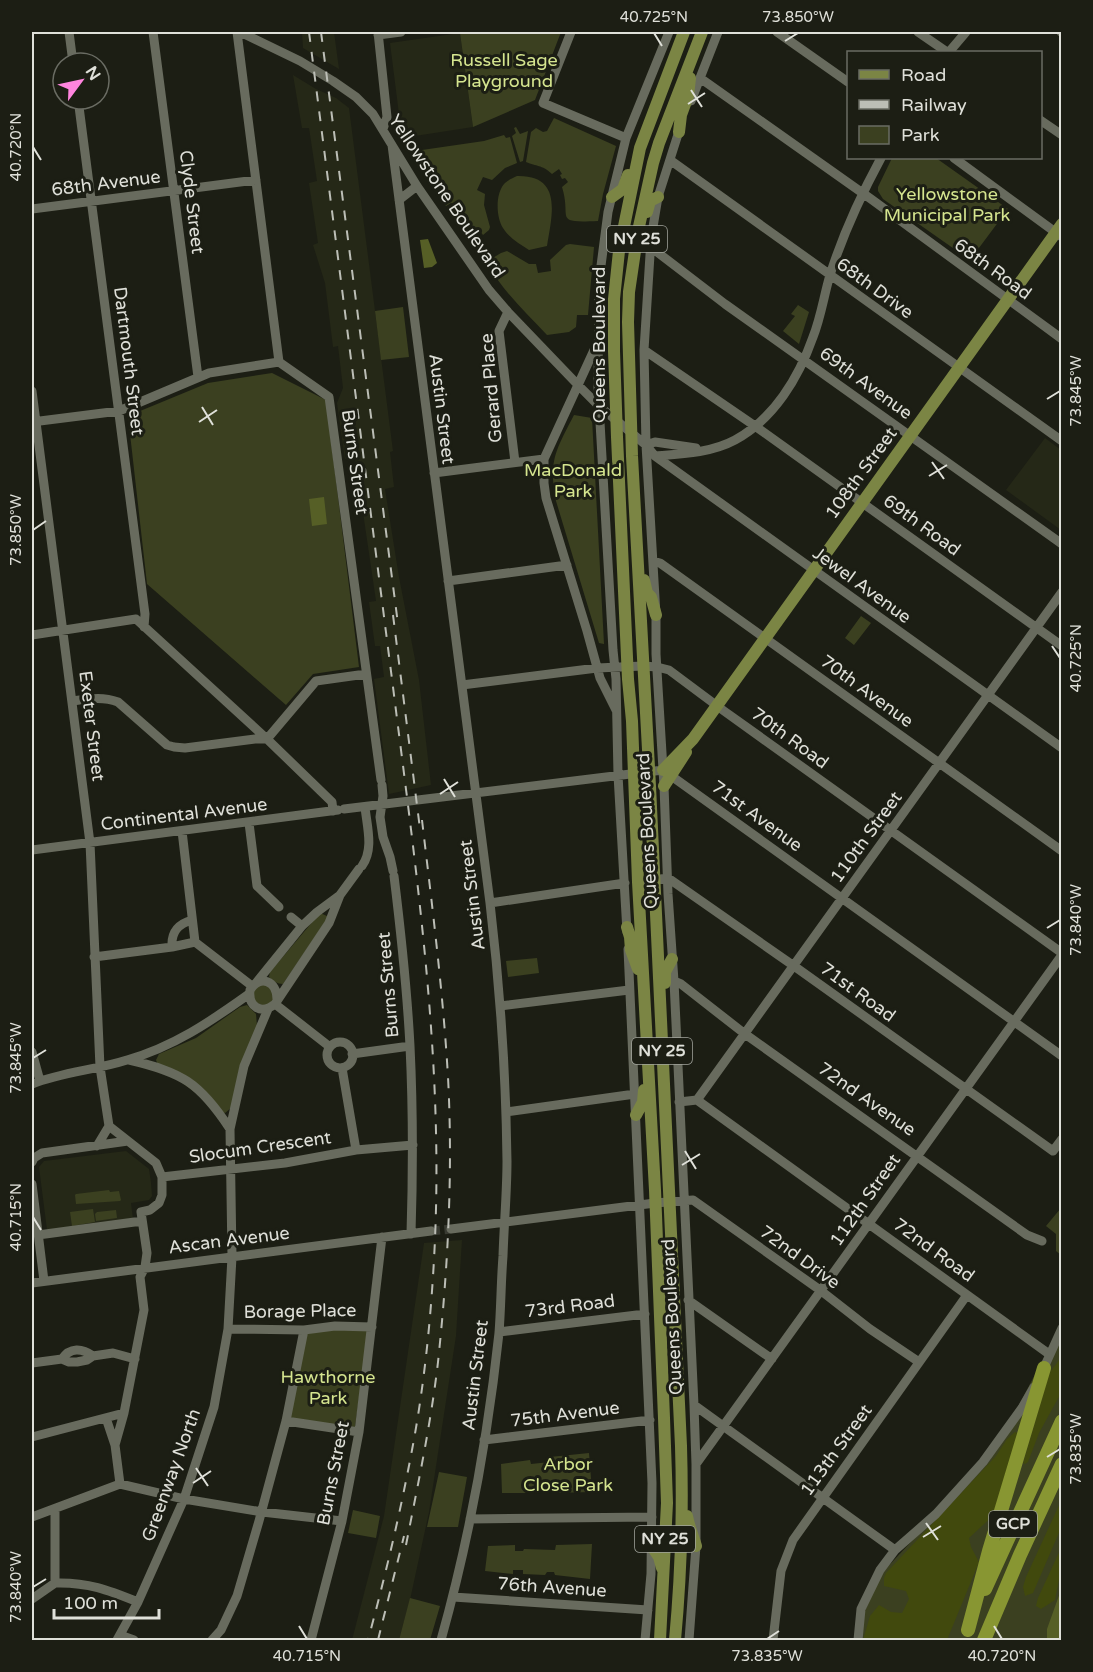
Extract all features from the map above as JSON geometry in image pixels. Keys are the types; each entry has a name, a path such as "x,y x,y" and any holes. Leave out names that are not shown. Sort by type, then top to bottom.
{"highway":[{"path":"966,1635 1047,1361"},
{"name":"GCP","path":"966,1635 1014,1523 1062,1420"},
{"name":"GCP","path":"984,1641 1062,1464"}],"main road":[{"name":"Queens Boulevard","path":"675,1641 682,1491 662,1202 632,883 634,773 621,667 614,299 619,251 640,148 684,32"},
{"name":"Queens Boulevard","path":"660,1641 667,1503 661,1035 632,456 628,322 629,292 639,229 659,143 702,32"},
{"path":"679,132 681,115 688,96 694,54"},
{"path":"612,197 623,189 630,168 638,159"},
{"path":"639,229 645,220 650,201 658,198"},
{"name":"108th Street","path":"666,777 1007,300 1060,231"},
{"path":"638,554 647,593 651,597 656,615"},
{"path":"627,927 631,950 643,985"},
{"path":"661,1035 665,1005 665,972 672,958"},
{"path":"636,1115 643,1102 647,1056"},
{"path":"682,1491 690,1531 696,1546"},
{"path":"651,1545 659,1557 664,1574"}],"street":[{"path":"69,32 71,51"},
{"name":"Clyde Street","path":"153,32 198,377"},
{"path":"34,422 119,411 209,373 279,362 238,32"},
{"name":"Yellowstone Boulevard","path":"238,32 300,61 333,81 356,97 373,114 417,186 489,290 599,406 646,445"},
{"path":"383,129 387,117 378,33 401,32"},
{"path":"571,32 543,103 626,138"},
{"name":"Queens Boulevard","path":"645,1641 652,1517 650,1420 627,927 632,883 618,775 616,711 621,667 599,406 597,343 599,281 612,197 626,138 669,32"},
{"name":"Queens Boulevard","path":"688,1641 696,1546 694,1405 668,878 666,777 657,667 646,445 644,350 645,314 658,198 679,132 718,32"},
{"path":"777,32 847,81"},
{"path":"918,32 946,51"},
{"path":"949,51 966,32"},
{"name":"68th Road","path":"700,78 862,192 1062,339"},
{"name":"Dartmouth Street","path":"80,111 145,614 144,627"},
{"path":"1042,121 1062,135"},
{"name":"Austin Street","path":"392,145 490,903 500,1006 506,1112 507,1163 499,1332 470,1519 441,1641"},
{"path":"655,456 707,450 734,441 773,409 789,388 814,335 830,276 862,192 880,159"},
{"path":"955,159 1060,231"},
{"name":"68th Drive","path":"670,160 1062,441"},
{"name":"68th Avenue","path":"32,209 256,180"},
{"path":"399,200 417,186"},
{"name":"69th Avenue","path":"651,250 657,252 725,304 1062,544"},
{"name":"Gerard Place","path":"508,312 499,331 515,462"},
{"name":"Queens Boulevard","path":"597,343 544,459 544,490 597,668 616,711"},
{"name":"69th Road","path":"644,350 755,426 1062,646"},
{"name":"Burns Street","path":"279,362 329,397 383,796 380,817 382,837 394,874 404,961 410,1046 413,1145 411,1234"},
{"name":"Exeter Street","path":"32,391 34,422 90,843 100,1067"},
{"path":"646,445 655,442 707,450"},
{"name":"Jewel Avenue","path":"646,445 655,456 1062,748"},
{"path":"434,472 544,459"},
{"name":"70th Avenue","path":"653,561 660,563 1062,851"},
{"path":"448,581 567,565"},
{"name":"110th Street","path":"697,1100 1062,592"},
{"path":"32,634 136,619 267,739 340,810"},
{"name":"70th Road","path":"462,685 597,668 642,666 669,670 1062,954"},
{"path":"72,701 109,698 118,702 167,745 185,748 267,739 316,681 366,674"},
{"path":"382,805 649,771 666,777"},
{"name":"71st Avenue","path":"666,777 843,898 1062,1056"},
{"name":"Continental Avenue","path":"32,850 382,805"},
{"path":"32,1052 36,1082 129,1060 172,1043 206,1025 252,988 262,981 269,982 277,992 273,1004 261,1009 255,1006 250,1001 252,988 302,926 340,895 360,868 368,853 369,839 365,807"},
{"path":"249,823 257,886 279,907"},
{"path":"182,831 195,942 252,988"},
{"path":"368,853 387,850"},
{"path":"490,903 668,878"},
{"name":"71st Road","path":"668,878 1053,1151 1062,1138"},
{"name":"Greenway North","path":"118,1638 138,1602 184,1498 214,1407 228,1329 232,1257 230,1129 244,1066 273,1004 329,923 340,895"},
{"path":"291,917 302,926"},
{"path":"172,947 175,930 185,922 192,920"},
{"path":"94,957 195,942"},
{"name":"112th Street","path":"696,1464 1062,954"},
{"name":"72nd Avenue","path":"674,981 1027,1235 1042,1241"},
{"path":"500,1006 629,990"},
{"path":"273,1004 330,1047"},
{"path":"334,1043 346,1044 351,1048 352,1054 350,1063 342,1068 329,1062 328,1052 334,1043"},
{"path":"352,1054 410,1046"},
{"path":"129,1060 168,1071 190,1082 202,1093 230,1129"},
{"path":"97,1146 109,1126 100,1067"},
{"path":"342,1068 356,1150"},
{"path":"506,1112 635,1094"},
{"path":"679,1102 697,1100"},
{"name":"72nd Road","path":"697,1100 967,1295 1047,1361"},
{"path":"109,1126 156,1163 162,1177 162,1195 159,1203 150,1210 141,1212 147,1253 145,1267 140,1277 144,1310 124,1413 115,1446"},
{"path":"32,1162 42,1153 128,1141"},
{"name":"Slocum Crescent","path":"162,1177 285,1163 356,1150 413,1145"},
{"path":"32,1184 44,1281"},
{"path":"451,1229 684,1200"},
{"name":"72nd Drive","path":"684,1200 693,1200 919,1362"},
{"path":"38,1235 142,1221"},
{"name":"Ascan Avenue","path":"32,1283 431,1231"},
{"name":"Burns Street","path":"311,1641 342,1521 359,1432 382,1237"},
{"name":"113th Street","path":"773,1641 778,1585 784,1559 799,1530 967,1295"},
{"path":"688,1300 772,1359"},
{"name":"73rd Road","path":"499,1332 645,1314"},
{"name":"Borage Place","path":"228,1329 304,1330 335,1326 372,1326"},
{"path":"858,1641 861,1609 880,1570 895,1550 936,1514 983,1462 1020,1411 1062,1328"},
{"path":"212,1641 221,1630 237,1596 262,1512 286,1421 304,1330"},
{"path":"32,1363 62,1359 66,1354 75,1350 85,1350 93,1356 113,1353 135,1359"},
{"path":"694,1405 895,1550"},
{"path":"32,1437 124,1413"},
{"path":"106,1418 115,1446 120,1484"},
{"name":"75th Avenue","path":"484,1440 650,1420"},
{"path":"286,1421 359,1432"},
{"path":"32,1518 120,1484 262,1512 342,1521"},
{"path":"55,1509 55,1583"},
{"path":"470,1519 652,1517"},
{"path":"32,1599 55,1583 101,1587 138,1602"},
{"name":"76th Avenue","path":"453,1596 648,1610"},
{"path":"118,1638 134,1641"}],"shaded area":[{"path":"302,32 334,32 339,69 303,48"},
{"path":"460,33 473,127 402,138 390,43"},
{"path":"293,75 336,98 349,108 393,451 390,452 394,487 385,489 419,680 431,785 389,794 374,679 384,677 380,646 375,646 369,602 376,601 355,458 345,459 337,403 343,388 338,346 333,347 325,283 313,245 318,243 309,183 317,181 309,128 302,128"},
{"path":"428,239 437,263 432,267 424,268 420,240"},
{"path":"1045,438 1061,450 1061,530 1006,490"},
{"path":"324,497 327,524 312,526 309,499"},
{"path":"126,1151 149,1169 151,1183 152,1196 149,1200 131,1203 133,1219 47,1230 39,1167 44,1161"},
{"path":"462,1240 456,1336 429,1512 399,1640 352,1640 384,1516 424,1243"},
{"path":"1061,1356 1061,1393 1025,1464 1023,1463 1049,1374"},
{"path":"1015,1432 1018,1433 996,1513 969,1538 979,1562 947,1640 863,1640 870,1616 879,1605 891,1612 902,1613 909,1599 906,1591 884,1586 886,1573 996,1456 1007,1439"},
{"path":"1061,1501 1061,1528 1033,1593 1025,1596 1023,1587 1026,1577"},
{"path":"1061,1548 1061,1569 1055,1600 1041,1609 1036,1606 1038,1598"},
{"path":"1061,1590 1061,1640 1047,1640 1047,1629"}],"green space":[{"name":"Russell Sage Playground","path":"561,32 535,100 473,127 460,33"},
{"path":"554,118 616,146 598,221 569,220 566,217 562,187 568,182 565,178 562,179 559,169 552,174 542,167 526,162 531,132 536,128 543,132 547,131"},
{"path":"516,127 520,134 528,131 523,161 520,162 512,136 516,133 514,128"},
{"path":"504,135 506,138 510,137 517,163 505,168 492,180 483,177 477,190 485,194 484,205 490,227 483,235 477,227 466,235 454,218 457,215 457,209 465,208 463,204 458,202 456,205 451,203 446,206 415,162 422,150 484,141"},
{"name":"Yellowstone Municipal Park","path":"892,159 937,159 1008,209 970,260 883,199 878,187"},
{"path":"517,176 532,177 542,182 548,190 552,210 547,246 529,250 508,235 503,228 498,212 499,193 505,183"},
{"path":"570,244 594,247 588,315 577,315 576,327 569,332 547,335 522,309 486,262 507,251 529,264 536,264 538,273 551,271 550,260"},
{"path":"798,305 809,312 799,344 783,331 795,316 791,314"},
{"path":"403,307 409,357 381,360 375,311"},
{"path":"272,373 326,400 359,667 313,674 286,705 147,584 128,416 208,383"},
{"name":"MacDonald Park","path":"574,415 592,418 604,644 599,643 556,501 554,487 555,456"},
{"path":"861,616 871,623 854,645 845,638"},
{"path":"320,913 327,916 327,919 283,984 274,981 269,977 270,972"},
{"path":"537,958 539,973 508,977 506,961"},
{"path":"260,984 270,986 274,1000 265,1006 254,1002 253,991"},
{"path":"247,1005 256,1014 257,1026 240,1066 231,1108 225,1113 158,1065 156,1060 159,1054 196,1038 240,1007"},
{"path":"109,1190 110,1192 119,1191 121,1200 76,1204 76,1194"},
{"path":"1061,1208 1061,1255 1056,1251 1056,1234 1046,1226"},
{"path":"93,1209 95,1222 72,1226 70,1212"},
{"path":"116,1210 117,1218 96,1221 97,1212"},
{"path":"1061,1325 1061,1640 860,1640 864,1613 880,1575 990,1460"},
{"name":"Hawthorne Park","path":"324,1329 366,1330 368,1332 355,1427 294,1420 290,1417 303,1335"},
{"name":"Arbor Close Park","path":"589,1453 592,1492 552,1493 552,1487 533,1487 532,1493 502,1493 501,1464 530,1460 531,1464 550,1462 550,1457"},
{"path":"439,1472 467,1477 458,1527 427,1527"},
{"path":"353,1510 380,1516 376,1538 348,1533"},
{"path":"592,1544 590,1579 555,1575 554,1572 547,1572 545,1575 523,1574 523,1570 513,1570 513,1574 485,1571 488,1546 515,1545 515,1551 523,1551 524,1549 555,1550 556,1545"},
{"path":"410,1598 440,1606 430,1640 399,1640"}],"tunnel":[{"path":"431,1231 451,1229"}],"railway":[{"path":"309,32 419,893 435,1100 435,1239 424,1372 417,1424 402,1498 368,1640"},
{"path":"321,32 398,624"},
{"path":"393,615 420,829"},
{"path":"406,1545 428,1431 438,1362 450,1184 446,1045 422,820"},
{"path":"378,1640 404,1536"}]}
